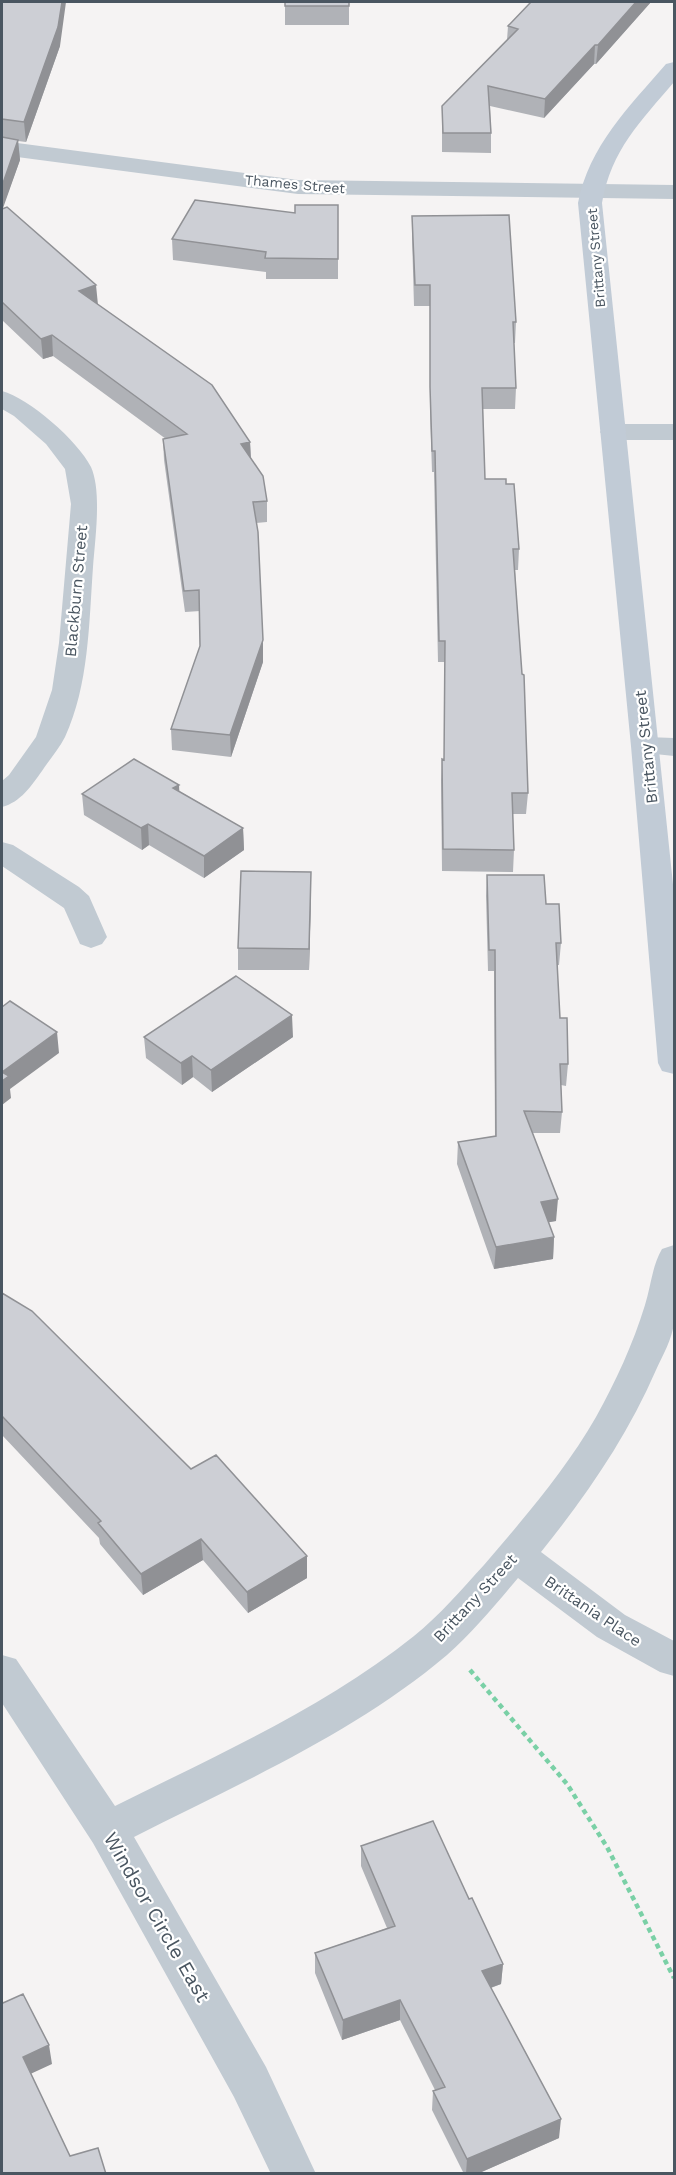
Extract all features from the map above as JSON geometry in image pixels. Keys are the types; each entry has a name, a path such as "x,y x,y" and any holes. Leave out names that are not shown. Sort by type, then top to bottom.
{"street":[{"name":"Brittany Street","path":"675,69 609,148 597,172 591,191 591,213 646,746 675,1064"},
{"name":"Thames Street","path":"2,148 298,187 591,191"},
{"name":"Brittany Street","path":"591,191 675,192"},
{"name":"Blackburn Street","path":"2,399 23,411 55,439 78,468 84,504 73,643 66,690 50,738 19,782 2,797"},
{"path":"613,432 675,432"},
{"path":"646,746 675,747"},
{"path":"2,852 68,894 82,911 91,937"},
{"name":"Brittany Street","path":"108,1830 321,1719 386,1678 441,1637 516,1556 577,1479 627,1396 668,1294 675,1258"},
{"name":"Brittania Place","path":"516,1556 610,1626 675,1660"},
{"name":"Windsor Circle East","path":"2,1671 108,1830 244,2073 294,2174"}],"path":[{"path":"441,1637 567,1784 607,1847 675,1978"}],"building":[{"path":"2,2 62,2 58,27 24,122 2,119"},
{"path":"285,2 349,2 349,6 285,6"},
{"path":"531,2 636,2 545,99 488,86 491,133 443,133 442,106 518,29 508,26"},
{"path":"2,137 18,140 2,186"},
{"path":"195,200 295,213 295,205 338,205 338,259 265,258 266,252 172,239"},
{"path":"7,207 96,285 79,291 212,385 250,442 241,444 263,476 267,501 253,502 258,532 263,640 230,735 171,729 200,646 199,590 184,591 163,439 187,434 52,335 41,339 2,302 2,209"},
{"path":"509,215 516,322 513,322 516,388 482,388 485,479 506,479 506,484 514,484 519,549 513,549 522,674 524,675 528,793 512,793 514,850 443,849 442,759 444,760 445,641 439,641 435,451 432,451 430,387 430,285 415,285 412,216"},
{"path":"134,759 179,785 173,788 243,828 204,856 148,824 141,828 82,794"},
{"path":"241,871 311,872 309,949 238,948"},
{"path":"487,875 544,875 546,904 559,904 561,943 556,943 560,1018 567,1018 568,1064 560,1064 562,1112 524,1111 558,1199 541,1202 554,1237 496,1247 458,1142 496,1136 495,950 489,950"},
{"path":"236,976 292,1015 211,1070 192,1056 181,1063 144,1037"},
{"path":"10,1001 57,1032 2,1072 2,1007"},
{"path":"2,1072 9,1076 2,1081"},
{"path":"2,1293 32,1311 191,1469 216,1455 307,1556 247,1592 201,1539 141,1574 98,1523 101,1521 2,1416"},
{"path":"433,1821 469,1899 472,1898 503,1964 482,1971 561,2119 467,2159 433,2091 445,2087 400,2000 343,2020 315,1953 395,1926 361,1846"},
{"path":"23,1994 49,2045 23,2057 70,2156 98,2148 106,2174 2,2174 2,2001 3,2003"}]}
